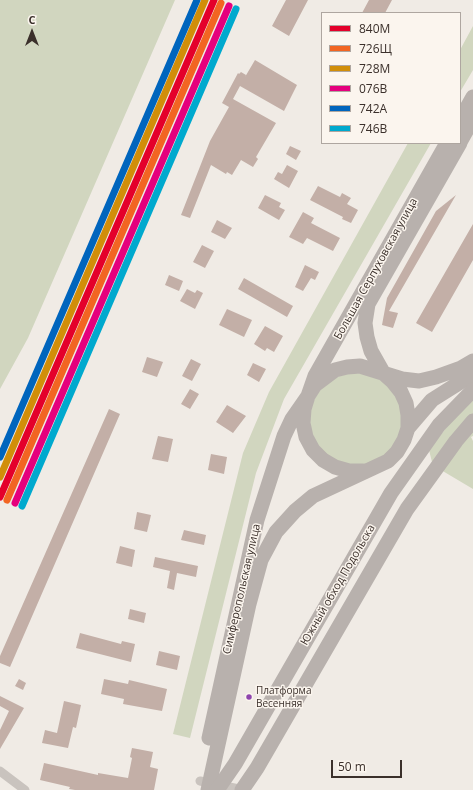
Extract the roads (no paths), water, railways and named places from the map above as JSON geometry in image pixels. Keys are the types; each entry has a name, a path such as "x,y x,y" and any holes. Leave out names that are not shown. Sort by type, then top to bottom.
{"main road":[{"path":"461,118 473,97"},
{"name":"Большая Серпуховская улица","path":"461,141 473,119"},
{"name":"Большая Серпуховская улица","path":"308,396 315,376 446,144"},
{"name":"Большая Серпуховская улица","path":"384,374 376,361 367,337 365,323 368,304 459,144"},
{"path":"384,374 397,387 406,403 408,428 404,440 392,456 376,467 364,471 349,471 336,468 323,460 313,450 306,438 303,423 304,409 308,396 315,385 324,377 341,368 360,366 384,374 419,380 436,377 461,368 473,361"},
{"path":"408,428 432,400 473,374"},
{"name":"Южный обход Подольска","path":"206,787 235,764 391,493 439,425 473,390"},
{"name":"Симферопольская улица","path":"206,787 257,520 284,436 292,419 308,396"},
{"name":"Южный обход Подольска","path":"243,790 407,509 456,441 473,421"},
{"name":"Симферопольская улица","path":"206,787 249,604 262,560 276,532 295,510 313,496 364,471"}],"street":[{"path":"0,771 25,790"},
{"path":"206,787 243,790"}],"place":[{"name":"Платформа Весенняя","path":"249,697"}]}
